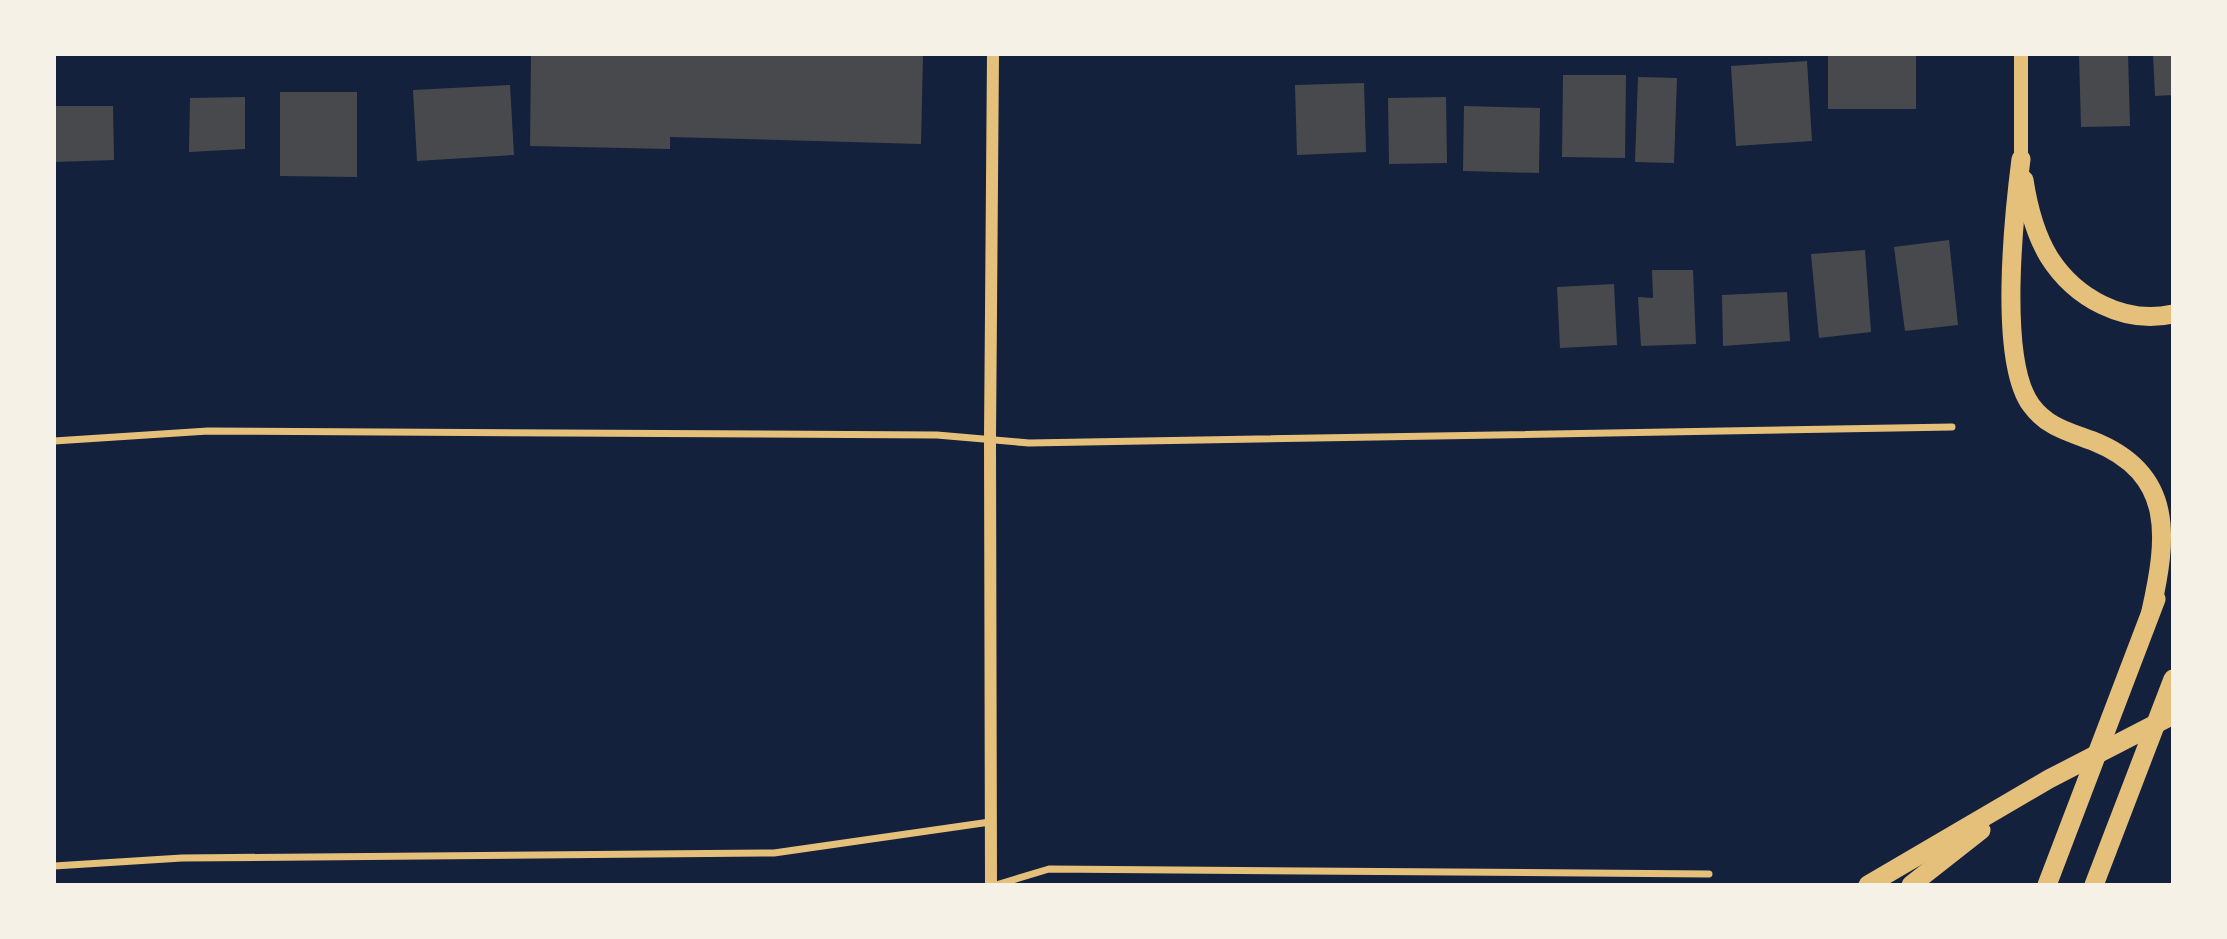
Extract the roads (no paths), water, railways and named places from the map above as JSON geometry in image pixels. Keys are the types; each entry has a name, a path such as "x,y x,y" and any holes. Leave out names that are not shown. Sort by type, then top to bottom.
{"highway":[{"path":"2021,159 2037,232 2049,257 2080,292 2098,304 2140,317 2173,314"},
{"path":"2021,159 2012,258 2014,360 2019,382 2030,404 2045,420 2062,431 2113,450 2131,463 2145,479 2158,505 2163,534 2159,575 2151,611"},
{"path":"2047,885 2173,555"},
{"path":"2094,885 2173,679"},
{"path":"1867,885 2049,779 2173,715"},
{"path":"1911,885 2049,779"}],"main road":[{"path":"2021,54 2021,159"}],"street":[{"path":"993,54 990,439 990,822 993,885 1049,869 1709,874"},
{"path":"54,441 208,431 260,431 923,435 1029,443 1952,427"},
{"path":"54,866 182,858 774,853 990,822"}]}
